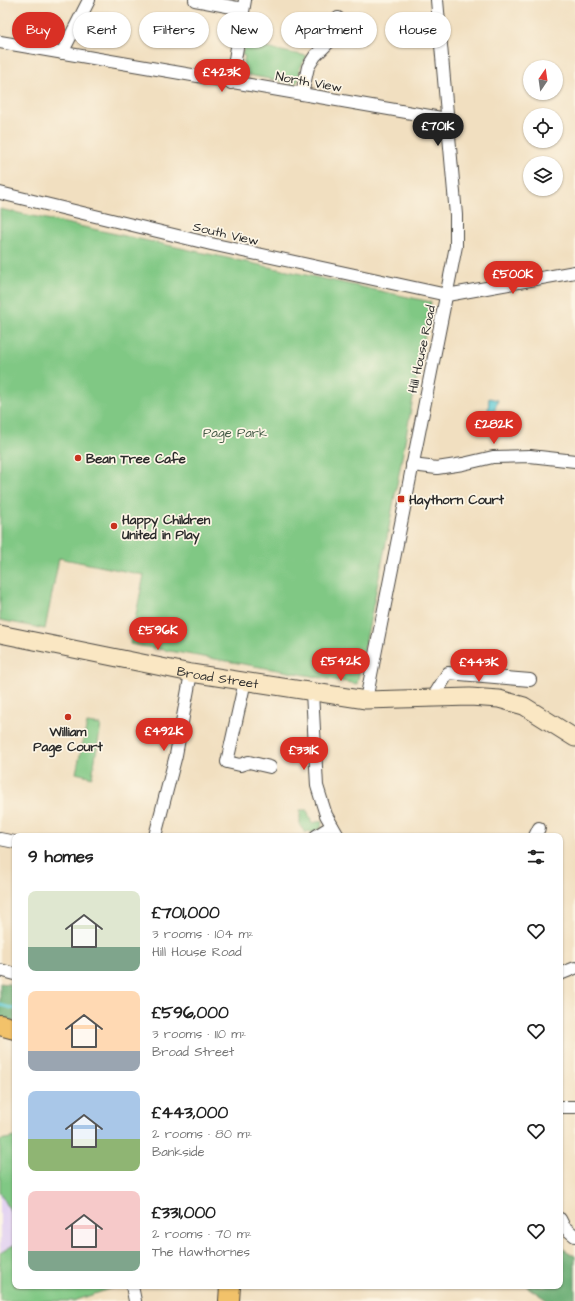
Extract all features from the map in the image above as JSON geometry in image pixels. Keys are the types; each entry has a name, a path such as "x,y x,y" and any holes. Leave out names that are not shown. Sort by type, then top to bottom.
{"main road":[{"name":"Broad Street","path":"0,634 192,673 366,700 470,697 499,699 524,706 575,738"},
{"path":"0,1025 12,1028"},
{"path":"229,1301 230,1289"}],"street":[{"path":"62,53 89,0"},
{"path":"195,0 244,4 231,83"},
{"name":"Hill House Road","path":"366,700 456,246 456,223 437,0"},
{"name":"North View","path":"0,42 447,119"},
{"path":"302,94 308,67 311,61 323,48"},
{"name":"South View","path":"0,193 211,244 447,295"},
{"path":"447,295 575,272"},
{"path":"412,465 437,468 493,457 530,456 575,461"},
{"path":"156,833 176,755 192,673"},
{"path":"432,699 448,673 530,680"},
{"path":"245,681 227,762 240,766 249,762 270,767"},
{"path":"312,692 317,786 326,815 335,831"},
{"path":"0,839 12,841"},
{"path":"563,973 575,968"},
{"path":"0,970 12,973"},
{"path":"563,1107 575,1107"},
{"path":"563,1225 575,1236"},
{"path":"133,1289 135,1301"}],"shaded area":[{"path":"12,1138 12,1289 109,1289 74,1301 0,1301 0,1140"}],"green space":[{"path":"244,48 266,48 307,56 300,68 299,79 295,84 244,74 242,70 245,56 242,55"},
{"name":"Page Park","path":"0,209 431,302 386,543 357,684 130,644 144,575 59,558 45,629 0,620"},
{"path":"87,723 101,725 92,777 76,773"},
{"path":"300,810 307,810 312,823 322,821 321,828 312,833 308,831 306,833 300,826"},
{"path":"0,983 12,985 12,1021 0,1018"},
{"path":"12,1138 12,1214 0,1192 0,1140"},
{"path":"12,1246 12,1289 109,1289 74,1301 0,1301 0,1253"},
{"path":"563,1249 575,1256 575,1301 548,1301 530,1289 563,1289"}],"water":[{"path":"489,398 498,400 494,412 488,412"}],"waterway":[{"path":"0,1005 12,1008"}],"place":[{"name":"Bean Tree Cafe","path":"78,458"},
{"name":"Haythorn Court","path":"401,499"},
{"name":"Happy Children United in Play","path":"114,526"},
{"name":"William Page Court","path":"68,717"}]}
